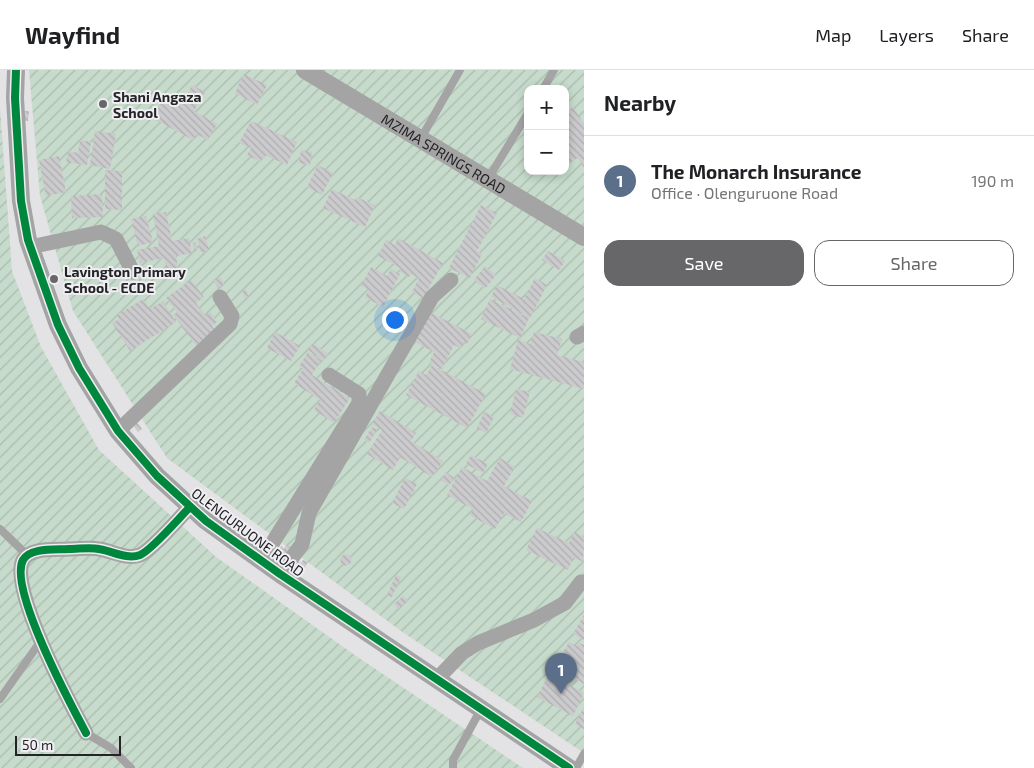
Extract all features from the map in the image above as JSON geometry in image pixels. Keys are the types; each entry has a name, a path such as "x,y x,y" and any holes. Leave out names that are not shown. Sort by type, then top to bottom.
{"street":[{"name":"OLENGURUONE ROAD","path":"16,70 15,98 21,201 30,247 58,325 79,368 118,431 190,508 280,574 569,768"},
{"name":"MZIMA SPRINGS ROAD","path":"305,70 584,237"},
{"path":"30,247 101,232 116,239 133,272"},
{"path":"280,574 302,544 309,513 432,297 451,280"},
{"path":"118,431 230,324 232,316 220,297"},
{"path":"262,560 359,403 359,394 329,375"},
{"path":"86,733 40,642 20,570 22,560 28,555 48,550 98,548 127,556 141,555 190,508"},
{"path":"437,679 462,653 478,643 534,620 565,603 581,582"}],"lane":[{"path":"420,140 460,70"},
{"path":"545,85 554,70"},
{"path":"488,179 524,120"},
{"path":"0,529 28,555"},
{"path":"0,699 40,642"},
{"path":"452,768 453,760 481,709"},
{"path":"86,733 111,748 131,768"},
{"path":"576,768 584,754"}],"green space":[{"path":"29,70 584,70 584,753 401,631 167,458 73,311 40,196"},
{"path":"0,108 12,271 41,347 99,450 216,557 359,658 523,768 0,768"}],"building":[{"path":"244,74 267,85 257,105 235,93"},
{"path":"192,85 205,92 194,111 217,124 208,140 196,134 193,140 152,118 165,94 183,103"},
{"path":"573,107 584,124 584,168 578,158 569,163 569,110"},
{"path":"25,111 29,111 28,121 24,121"},
{"path":"251,121 297,142 287,165 265,155 261,162 247,155 251,148 239,143"},
{"path":"95,131 116,134 110,169 90,165"},
{"path":"80,140 91,142 87,165 66,162 68,151 78,153"},
{"path":"301,150 312,152 310,165 299,163"},
{"path":"59,156 66,192 46,196 39,160"},
{"path":"318,165 333,173 322,195 307,187"},
{"path":"105,170 122,171 122,210 105,209"},
{"path":"332,189 355,200 356,197 375,205 365,227 323,208"},
{"path":"102,194 103,217 72,218 71,196"},
{"path":"481,205 497,213 477,251 482,254 470,278 449,268"},
{"path":"166,212 172,241 189,238 192,253 176,256 178,269 167,271 164,258 140,263 137,250 159,246 153,214"},
{"path":"146,216 153,242 138,246 131,219"},
{"path":"205,236 209,250 201,253 197,239"},
{"path":"398,238 443,263 423,298 412,292 419,278 411,274 409,277 399,271 400,268 378,256 386,240 395,245"},
{"path":"195,242 198,250 195,251 192,243"},
{"path":"548,251 565,261 559,270 542,260"},
{"path":"485,266 496,275 485,289 474,280"},
{"path":"371,267 387,276 391,269 400,274 383,307 365,297 369,290 361,286"},
{"path":"220,277 224,284 218,288 214,281"},
{"path":"535,278 547,285 530,318 491,297 497,285 524,299"},
{"path":"191,280 204,297 196,303 205,315 210,312 217,322 212,326 217,333 198,348 173,315 177,312 166,298"},
{"path":"246,290 248,296 244,297 242,291"},
{"path":"143,299 150,309 163,301 176,322 130,351 112,323 119,319 117,315"},
{"path":"490,299 529,318 520,338 481,319"},
{"path":"430,312 472,334 467,344 464,342 460,348 454,345 442,369 429,363 434,352 415,342"},
{"path":"275,332 300,346 291,361 267,348"},
{"path":"534,332 562,339 557,355 584,362 584,389 510,369 518,340 530,344"},
{"path":"313,343 328,354 323,361 308,350"},
{"path":"308,352 321,360 312,375 350,398 334,423 314,410 320,400 294,383 303,369 299,366"},
{"path":"432,365 486,394 467,428 406,395 419,371 426,375"},
{"path":"516,389 530,392 523,418 510,414"},
{"path":"380,411 416,433 411,441 443,461 432,477 400,457 393,470 367,454 382,430 372,424"},
{"path":"484,412 494,417 486,433 477,428"},
{"path":"136,421 142,429 138,432 132,424"},
{"path":"372,427 377,430 369,443 364,440"},
{"path":"471,455 488,464 483,473 466,464"},
{"path":"500,458 515,467 504,486 532,501 521,522 504,513 495,529 470,515 473,509 447,495 462,467 487,481"},
{"path":"446,472 454,478 449,486 441,480"},
{"path":"405,478 417,484 404,509 392,503"},
{"path":"537,528 569,543 574,532 584,537 583,562 573,557 568,570 526,550"},
{"path":"286,545 292,548 287,560 280,557 282,552 279,550 281,546 284,549"},
{"path":"346,554 352,560 346,566 340,560"},
{"path":"297,560 301,563 303,560 308,562 304,569 294,565"},
{"path":"396,575 401,577 392,597 387,595"},
{"path":"403,596 408,601 398,609 394,604"},
{"path":"584,615 584,640 573,634"},
{"path":"569,642 577,646 579,643 584,645 584,684 560,671 566,660 560,657"},
{"path":"549,674 584,693 573,716 537,697"},
{"path":"584,707 584,729 575,724"}],"cycle path":[{"path":"16,70 15,98 21,201 28,240 58,325 79,368 118,431 157,476 206,521 280,574 569,768"},
{"path":"86,733 32,620 24,595 21,574 23,560 31,553 51,549 92,548 125,556 140,555 158,541 190,507"}],"place":[{"name":"Shani Angaza School","path":"103,104"},
{"name":"Lavington Primary School - ECDE","path":"54,279"},
{"name":"The Monarch Insurance","path":"561,694"}]}
